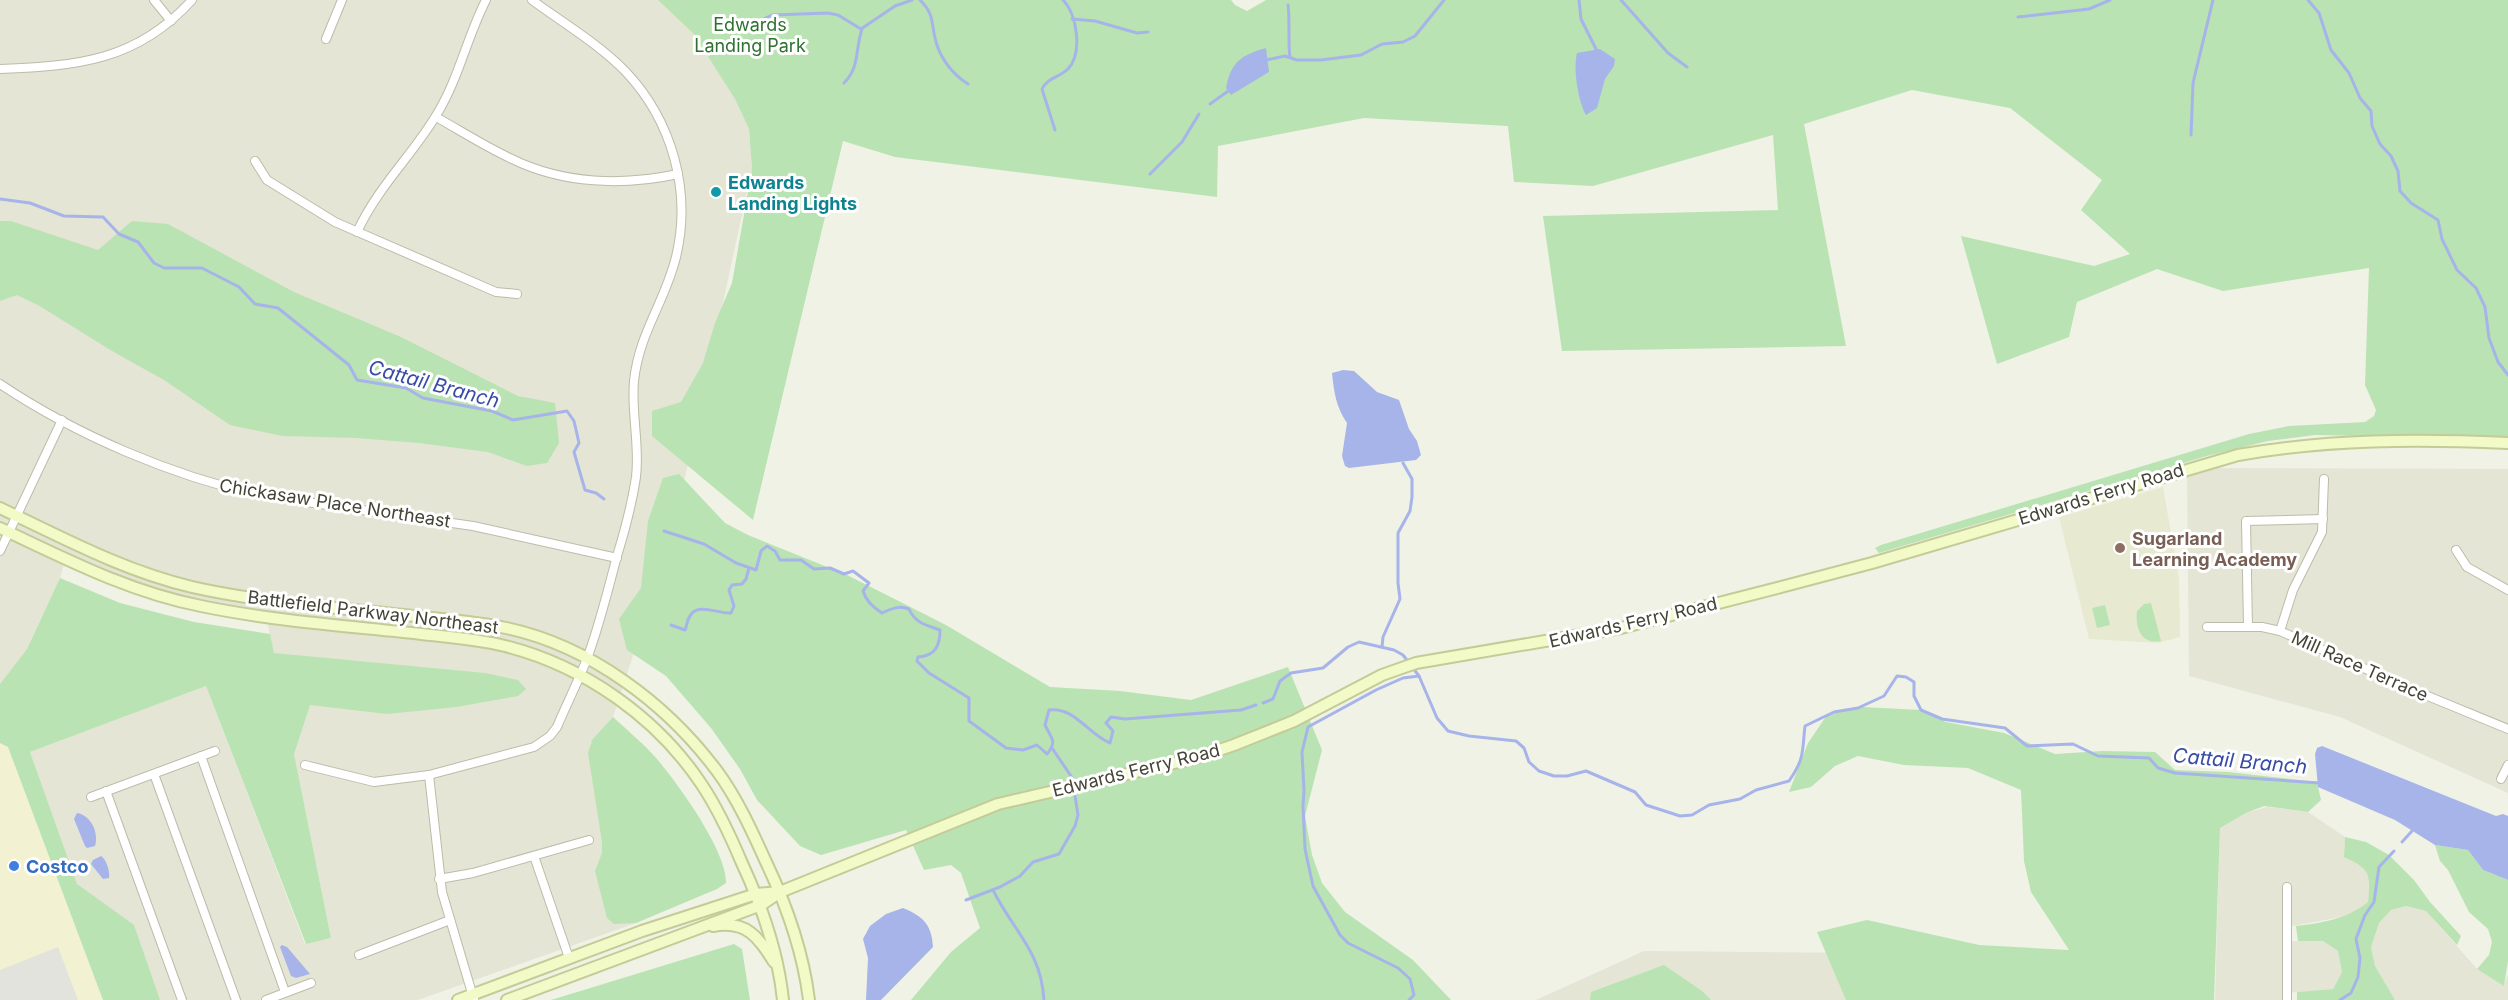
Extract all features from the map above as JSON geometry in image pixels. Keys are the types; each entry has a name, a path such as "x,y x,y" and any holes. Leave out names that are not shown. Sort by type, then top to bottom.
{"main road":[{"name":"Edwards Ferry Road","path":"780,892 998,804 1196,758 1234,745 1294,721 1382,675 1411,665 1621,628 1781,588 2238,455 2295,445 2369,440 2425,439 2508,443"},
{"name":"Battlefield Parkway Northeast","path":"0,508 117,564 191,587 491,625 533,636 608,670 656,705 691,740 717,771 745,818 780,892 799,947 809,1000"},
{"name":"Battlefield Parkway Northeast","path":"4,530 108,578 168,599 240,613 484,642 533,654 580,675 644,719 683,759 714,805 761,906 780,972 783,1000"},
{"path":"458,1000 473,997 569,958 756,894 780,892"},
{"path":"507,1000 761,906 780,892"},
{"path":"692,930 720,925 748,929 759,939 780,972"}],"street":[{"path":"154,0 171,21"},
{"path":"0,69 58,66 101,58 141,41 171,21 192,0"},
{"path":"326,39 342,0"},
{"path":"357,232 374,198 436,117 455,78 475,22 486,0"},
{"path":"305,765 374,782 429,774 534,747 543,742 557,727 587,659 601,618 629,513 636,474 637,451 633,403 637,362 649,321 669,278 680,237 678,174 661,123 639,87 609,56 532,0"},
{"path":"436,117 512,159 556,174 602,182 678,174"},
{"path":"255,161 267,180 335,222 496,292 517,294"},
{"name":"Chickasaw Place Northeast","path":"0,384 62,420 168,469 230,488 264,496 473,526 617,558"},
{"path":"0,551 4,530 17,516 62,420"},
{"path":"2280,631 2293,590 2320,541 2324,479"},
{"path":"2248,627 2246,520 2323,519"},
{"path":"2456,550 2467,567 2508,590"},
{"name":"Mill Race Terrace","path":"2206,627 2248,627 2280,631 2508,729"},
{"path":"90,797 215,751"},
{"path":"201,756 285,992"},
{"path":"2501,779 2508,765"},
{"path":"154,774 236,1000"},
{"path":"429,774 439,879 473,997"},
{"path":"106,791 182,1000"},
{"path":"439,879 473,873 589,840"},
{"path":"534,856 569,958"},
{"path":"2286,887 2287,1000"},
{"path":"359,955 450,920"},
{"path":"266,1000 311,982"}],"shaded area":[{"path":"0,0 667,0 723,55 735,99 749,129 752,169 673,533 613,717 590,743 636,923 418,1000 118,1000 30,752 206,686 305,944 331,938 266,616 202,607 65,559 60,578 27,649 0,684"},
{"path":"2187,468 2508,469 2508,793 2340,717 2189,676"},
{"name":"Sugarland Learning Academy","path":"2163,487 2179,579 2180,637 2158,643 2089,639 2059,517"},
{"path":"0,743 8,747 103,1000 0,1000"},
{"path":"2267,807 2308,812 2345,837 2344,857 2364,866 2370,879 2368,902 2355,912 2336,918 2287,927 2288,941 2323,941 2338,951 2342,972 2333,989 2286,993 2286,1000 2215,1000 2220,828 2246,813"},
{"path":"2406,906 2426,911 2477,969 2504,985 2508,974 2508,1000 2395,1000 2375,966 2371,947 2379,923 2391,910"},
{"path":"58,947 78,1000 0,1000 0,970"},
{"path":"1644,951 2183,956 2184,1000 1536,1000"}],"green space":[{"name":"Edwards Landing Park","path":"658,0 1231,0 1235,5 1247,11 1266,0 2508,0 2508,439 2315,435 2268,441 2207,456 1879,553 1875,548 1881,545 2249,434 2289,426 2365,422 2374,416 2376,410 2365,385 2369,268 2223,291 2157,269 2077,302 2069,337 1997,364 1961,236 2094,266 2130,254 2081,210 2102,180 2010,108 1912,90 1804,124 1846,346 1562,351 1543,216 1778,210 1773,135 1593,186 1514,182 1508,126 1364,118 1218,146 1217,197 895,157 843,141 753,520 652,436 652,411 681,402 703,363 715,323 732,283 752,169 749,129 735,99 694,34"},
{"path":"0,221 11,221 98,250 132,221 168,224 294,292 401,337 518,396 555,403 559,443 547,463 527,466 488,452 356,438 283,436 230,425 164,380 38,305 17,295 0,301"},
{"path":"679,474 725,523 748,535 847,575 946,625 1050,687 1120,691 1191,700 1288,667 1322,750 1305,816 1312,855 1322,883 1345,912 1413,960 1451,1000 911,1000 951,952 980,928 961,873 951,865 924,870 906,830 821,855 800,846 757,800 740,769 711,728 666,676 627,650 619,619 641,588 648,521 663,478"},
{"path":"60,578 120,603 194,622 270,634 274,653 485,673 518,680 526,689 518,696 456,707 387,714 310,705 294,754 331,938 306,944 206,686 30,752 77,884 134,925 160,1000 103,1000 8,747 0,743 0,684 27,649"},
{"path":"2151,603 2161,641 2154,642 2144,638 2138,629 2137,611 2144,604"},
{"path":"2105,605 2110,625 2097,628 2092,608"},
{"path":"1862,707 1921,710 1946,722 2004,733 2055,754 2102,751 2155,752 2175,770 2228,772 2317,782 2321,800 2308,812 2264,806 2220,828 2214,1000 1846,1000 1817,932 1867,920 1979,945 2069,950 2031,892 2024,861 2021,790 1968,768 1904,765 1858,756 1835,766 1811,787 1789,792 1808,743 1827,715"},
{"path":"613,717 657,759 677,784 700,818 719,854 726,883 717,889 636,923 614,924 607,918 595,871 602,853 602,842 588,753 592,740"},
{"path":"2345,837 2366,842 2389,855 2414,880 2430,902 2461,936 2457,945 2426,911 2406,906 2391,910 2379,923 2371,947 2375,966 2395,1000 2297,1000 2297,992 2333,989 2342,972 2338,951 2323,941 2298,941 2296,926 2325,922 2343,916 2368,902 2369,878 2364,869 2344,857"},
{"path":"2435,845 2468,850 2483,870 2508,880 2508,961 2504,986 2477,969 2489,955 2492,942 2488,929 2469,912 2448,870 2440,861"},
{"path":"734,944 742,949 750,1000 551,1000"},
{"path":"1664,965 1702,991 1711,1000 1590,1000 1591,992"}],"water":[{"path":"1266,48 1269,72 1231,95 1226,88 1235,65 1250,53"},
{"path":"1600,49 1615,59 1614,66 1605,79 1597,108 1586,115 1577,84 1577,53"},
{"path":"1343,370 1354,371 1377,392 1399,400 1421,455 1416,460 1349,468 1345,466 1342,456 1347,423 1336,399 1332,373"},
{"path":"2322,746 2496,816 2503,814 2508,816 2508,880 2483,870 2468,850 2435,845 2395,820 2318,787 2315,754 2317,748"},
{"path":"77,813 86,817 93,825 96,836 95,846 87,848 85,846 74,819"},
{"path":"101,856 108,866 109,878 103,879 91,864 93,860"},
{"path":"903,908 916,914 925,922 931,933 933,947 881,1000 866,1000 868,958 863,939 870,926 886,914"},
{"path":"282,945 287,947 310,974 296,978 291,976 280,947"}],"waterway":[{"path":"733,30 744,29 772,15 828,13 838,15 861,29 895,6 912,0"},
{"path":"920,0 930,14 937,45 943,58 952,70 968,84"},
{"path":"1055,130 1042,89 1047,82 1068,69 1073,62 1077,44 1072,14 1063,0"},
{"path":"1266,60 1285,56 1297,60 1321,60 1361,55 1382,44 1403,42 1415,36 1444,0"},
{"path":"1579,0 1581,19 1597,51"},
{"path":"1621,0 1668,53 1687,67"},
{"path":"2018,17 2089,9 2110,0"},
{"path":"2191,135 2193,83 2213,0"},
{"path":"2308,0 2319,13 2331,50 2349,73 2360,98 2371,111 2372,126 2380,144 2391,156 2398,171 2400,191 2411,203 2438,220 2442,239 2457,270 2476,288 2485,307 2489,338 2498,362 2508,375"},
{"path":"1288,5 1290,56"},
{"path":"1072,19 1095,21 1137,33 1148,32"},
{"path":"844,83 853,71 862,29"},
{"path":"1210,104 1231,89"},
{"path":"1150,174 1182,142 1199,114"},
{"name":"Cattail Branch","path":"0,199 30,203 64,216 103,217 119,234 138,242 154,263 164,268 202,268 239,287 255,304 278,308 349,365 357,380 406,388 423,398 492,411 513,420 567,411 574,421 579,443 574,452 585,490 596,493 604,499"},
{"path":"1382,647 1383,637 1400,599 1398,533 1410,511 1412,497 1412,479 1403,463"},
{"name":"Cattail Branch","path":"664,531 704,544 736,563 756,570 761,551 767,546 775,551 780,560 801,560 814,569 830,568 844,574 853,571 869,583 863,591 864,595 879,611 882,613 902,607 909,609 922,623 940,630 938,645 929,655 918,657 917,661 929,673 969,698 969,721 1006,748 1023,750 1037,745 1047,754 1053,743 1045,725 1049,710 1066,712 1110,743 1113,731 1106,723 1111,717 1125,719 1241,710 1256,705"},
{"path":"671,625 685,630 689,618 693,612 698,610 731,613 734,606 729,590 732,585 742,584 749,568"},
{"name":"Cattail Branch","path":"1263,703 1273,699 1280,681 1291,673 1323,668 1348,647 1359,642 1394,650 1403,655 1419,676 1437,718 1448,731 1469,736 1516,741 1524,748 1529,762 1539,771 1554,776 1567,776 1586,771 1635,792 1646,805 1680,816 1692,815 1709,805 1740,799 1756,790 1789,781 1800,760 1805,726 1834,712 1858,708 1884,696 1897,676 1906,677 1914,682 1914,696 1921,710 1942,719 2005,728 2027,746 2073,744 2098,756 2149,758 2158,768 2175,773 2320,783"},
{"path":"1409,1000 1414,995 1410,979 1398,968 1348,943 1340,935 1313,886 1305,849 1302,752 1308,727 1376,690 1403,678 1419,676"},
{"path":"1052,748 1073,779"},
{"path":"966,900 1000,887 1020,876 1033,862 1059,854 1075,826 1078,815 1075,796"},
{"path":"2402,842 2412,831"},
{"path":"2340,1000 2351,993 2358,977 2360,958 2356,939 2365,915 2374,902 2379,867 2394,851"},
{"path":"993,890 1032,954 1038,967 1044,1000"}],"place":[{"name":"Edwards Landing Lights","path":"716,192"},
{"name":"Sugarland Learning Academy","path":"2120,548"},
{"name":"Costco","path":"14,866"}]}
